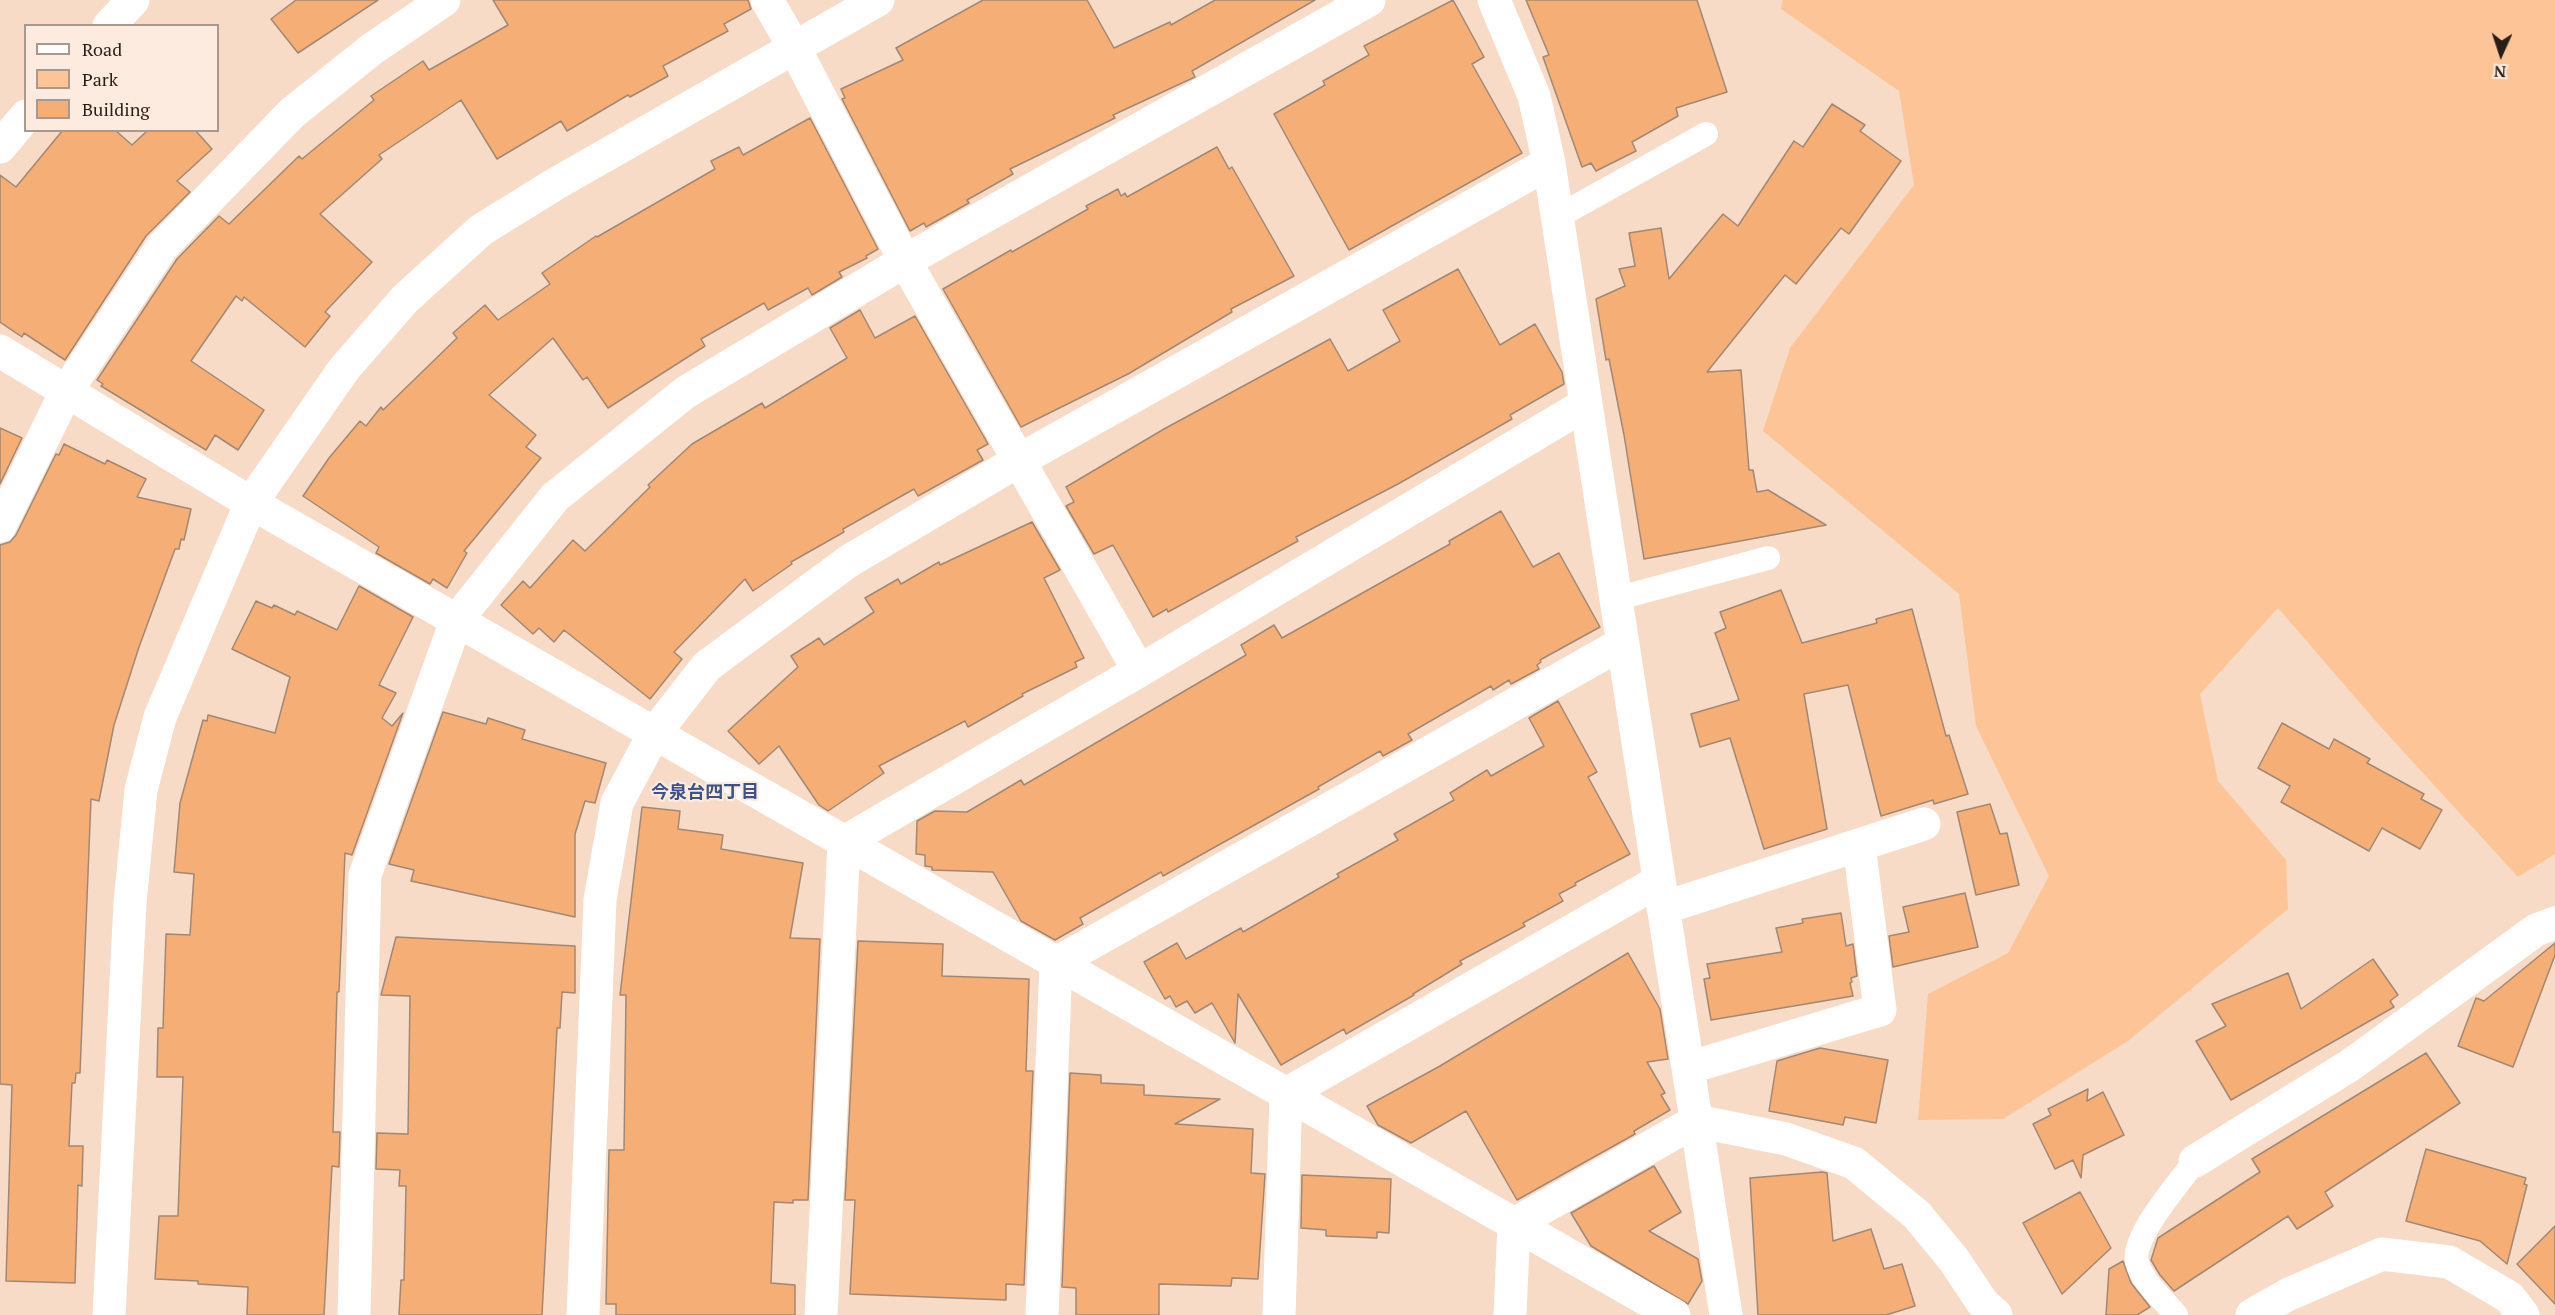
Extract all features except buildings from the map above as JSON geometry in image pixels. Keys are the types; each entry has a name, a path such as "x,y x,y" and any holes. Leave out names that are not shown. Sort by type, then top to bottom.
{"street":[{"path":"111,24 133,0"},
{"path":"0,526 66,392 162,248 292,113 372,49 444,0"},
{"path":"767,0 794,47 905,261 1139,671"},
{"path":"109,1315 130,903 141,790 160,717 250,503 344,369 405,299 481,230 557,183 878,0"},
{"path":"354,1315 365,875 456,621 555,497 686,392 905,261 1369,0"},
{"path":"1494,0 1534,96 1548,163 1726,1315"},
{"path":"583,1315 600,900 617,803 654,734 707,666 849,561 1018,461 1548,163"},
{"path":"0,351 250,503 1674,1315"},
{"path":"844,842 1139,671 1586,404"},
{"path":"1056,963 1623,643"},
{"path":"1286,1094 1661,895 1859,845 1924,824"},
{"path":"821,1315 844,842"},
{"path":"1688,1068 1880,1010 1859,845"},
{"path":"2195,1161 2349,1066 2536,930 2555,923"},
{"path":"1042,1315 1056,963"},
{"path":"1279,1315 1286,1094"},
{"path":"1514,1224 1696,1121 1786,1139 1854,1163 1917,1215 1954,1260 1982,1302 1996,1315"},
{"path":"1510,1315 1514,1224"},
{"path":"2252,1315 2287,1295 2382,1254 2449,1262 2509,1297 2523,1315"}],"lane":[{"path":"1557,217 1707,134"},
{"path":"1615,599 1768,558"},
{"path":"2176,1315 2144,1276 2137,1261 2138,1247 2145,1231 2195,1161"}],"green space":[{"path":"1783,0 2555,0 2555,854 2518,877 2380,726 2278,608 2200,694 2218,781 2286,860 2288,909 2128,1041 2003,1119 1918,1120 1928,994 2008,953 2049,876 1976,726 1959,594 1763,431 1790,348 1914,185 1899,91 1781,9"}],"district":[{"name":"今泉台四丁目","path":"705,793"}]}
